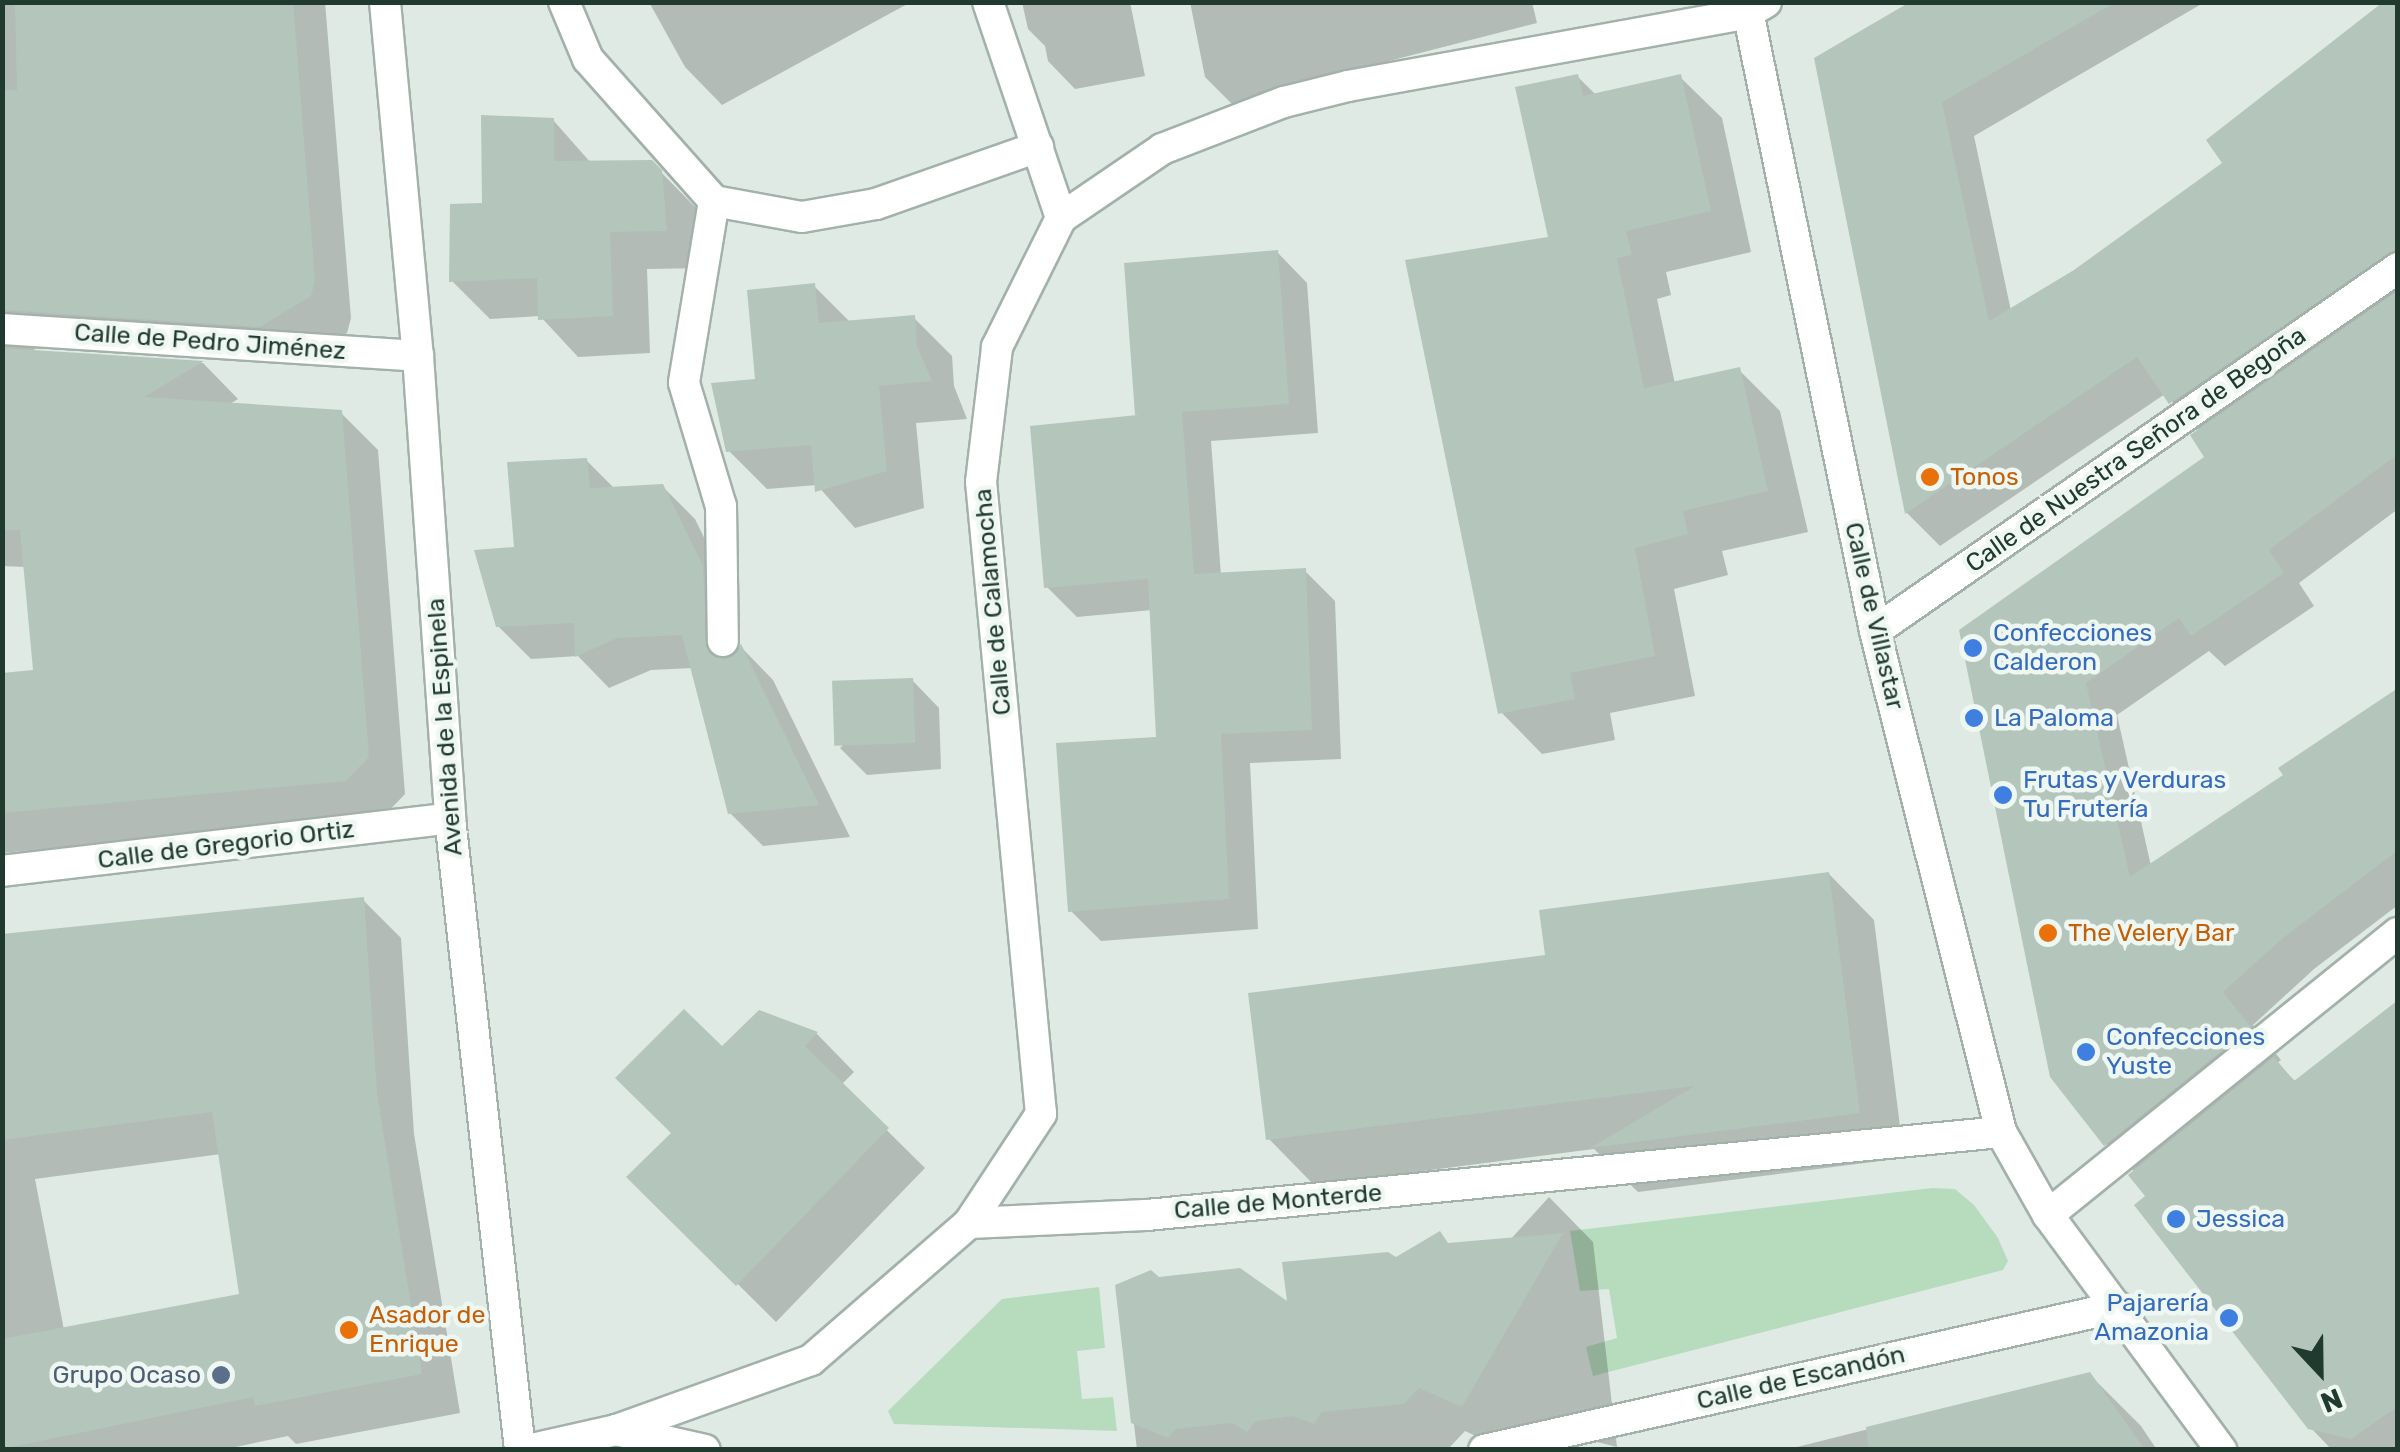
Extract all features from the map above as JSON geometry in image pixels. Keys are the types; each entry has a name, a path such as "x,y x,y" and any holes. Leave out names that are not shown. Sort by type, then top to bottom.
{"street":[{"name":"Avenida de la Espinela","path":"385,2 418,356 450,818 524,1450"},
{"path":"564,2 588,58 714,201 802,217 876,204 1038,147"},
{"path":"988,2 1060,218"},
{"name":"Calle de Calamocha","path":"969,1224 1041,1114 982,482 997,347 1060,218 1162,148 1284,102 1753,6"},
{"name":"Calle de Villastar","path":"1753,6 1875,632 2001,1132 2048,1215 2221,1450"},
{"path":"714,201 684,383 721,506 723,641"},
{"name":"Calle de Nuestra Señora de Begoña","path":"1875,632 2398,268"},
{"name":"Calle de Pedro Jiménez","path":"2,329 418,356"},
{"name":"Calle de Gregorio Ortiz","path":"2,871 450,818"},
{"path":"2048,1215 2398,933"},
{"name":"Calle de Monterde","path":"969,1224 1147,1214 2001,1132"},
{"path":"524,1450 616,1430 811,1360 969,1224"},
{"name":"Calle de Escandón","path":"1484,1450 2118,1307"},
{"path":"616,1430 705,1450"}],"green space":[{"path":"1932,1188 1955,1189 1974,1205 1998,1238 2008,1261 2003,1270 1593,1376 1586,1347 1617,1338 1609,1289 1580,1291 1570,1231"},
{"path":"1099,1287 1105,1348 1077,1351 1082,1399 1113,1397 1117,1431 894,1424 888,1411 1002,1299"}],"building":[{"path":"15,2 293,2 315,280 311,296 260,327 2,310 2,90 17,90"},
{"path":"1910,2 2116,2 1942,102 1989,321 2074,270 2222,163 2206,140 2383,2 2398,2 2398,249 2169,404 2137,357 1905,514 1814,58"},
{"path":"1578,74 1583,96 1681,74 1711,211 1626,231 1632,255 1617,258 1644,388 1740,367 1768,491 1683,511 1688,534 1635,548 1655,656 1570,673 1575,699 1498,714 1405,260 1548,237 1515,87"},
{"path":"481,115 554,118 554,161 652,160 662,170 667,231 610,232 613,316 538,320 537,278 449,282 450,204 482,203"},
{"path":"1278,250 1289,404 1182,412 1194,574 1306,568 1312,730 1221,734 1229,899 1068,912 1056,743 1156,737 1148,579 1044,588 1030,426 1147,414 1135,415 1124,263"},
{"path":"815,283 819,323 915,315 917,346 932,381 879,386 887,471 815,492 811,445 726,452 711,383 755,379 747,290"},
{"path":"2398,291 2398,454 2269,550 2284,573 2191,636 2179,618 2086,683 2130,877 2283,775 2278,768 2398,688 2398,850 2283,938 2223,992 2251,1027 2104,1146 2050,1077 1959,630 2204,457 2190,435"},
{"path":"2,348 204,361 144,397 342,410 369,757 346,781 2,813 2,673 33,670 20,530 2,530"},
{"path":"587,458 590,488 663,484 703,566 707,650 724,660 733,656 741,644 819,805 728,814 682,635 617,638 575,657 574,623 496,627 474,550 514,547 507,462"},
{"path":"913,678 915,743 834,746 832,681"},
{"path":"1829,872 1860,1113 1590,1148 1695,1086 1266,1140 1248,993 1545,955 1539,910"},
{"path":"364,897 377,1093 422,1374 255,1406 253,1397 2,1449 2,1339 239,1294 212,1112 2,1140 2,934"},
{"path":"2398,1000 2398,1406 2351,1439 2308,1429 2134,1205 2145,1196 2128,1175 2274,1057 2294,1081"},
{"path":"684,1009 722,1046 759,1010 818,1032 805,1046 889,1128 736,1286 626,1177 671,1133 615,1078"},
{"path":"1440,1231 1448,1243 1563,1233 1462,1407 1419,1388 1404,1404 1322,1412 1314,1424 1292,1416 1256,1421 1247,1432 1232,1423 1176,1429 1168,1438 1131,1423 1115,1285 1151,1270 1159,1277 1240,1268 1287,1301 1282,1262 1388,1252 1396,1257"},
{"path":"2090,1372 2145,1450 1869,1450 1866,1427"}],"place":[{"name":"Tonos","path":"1930,477"},
{"name":"Confecciones Calderon","path":"1973,648"},
{"name":"La Paloma","path":"1974,718"},
{"name":"Frutas y Verduras Tu Frutería","path":"2003,795"},
{"name":"The Velery Bar","path":"2048,933"},
{"name":"Confecciones Yuste","path":"2086,1052"},
{"name":"Jessica","path":"2176,1219"},
{"name":"Pajarería Amazonia","path":"2229,1318"},
{"name":"Asador de Enrique","path":"349,1330"},
{"name":"Grupo Ocaso","path":"221,1375"}]}
